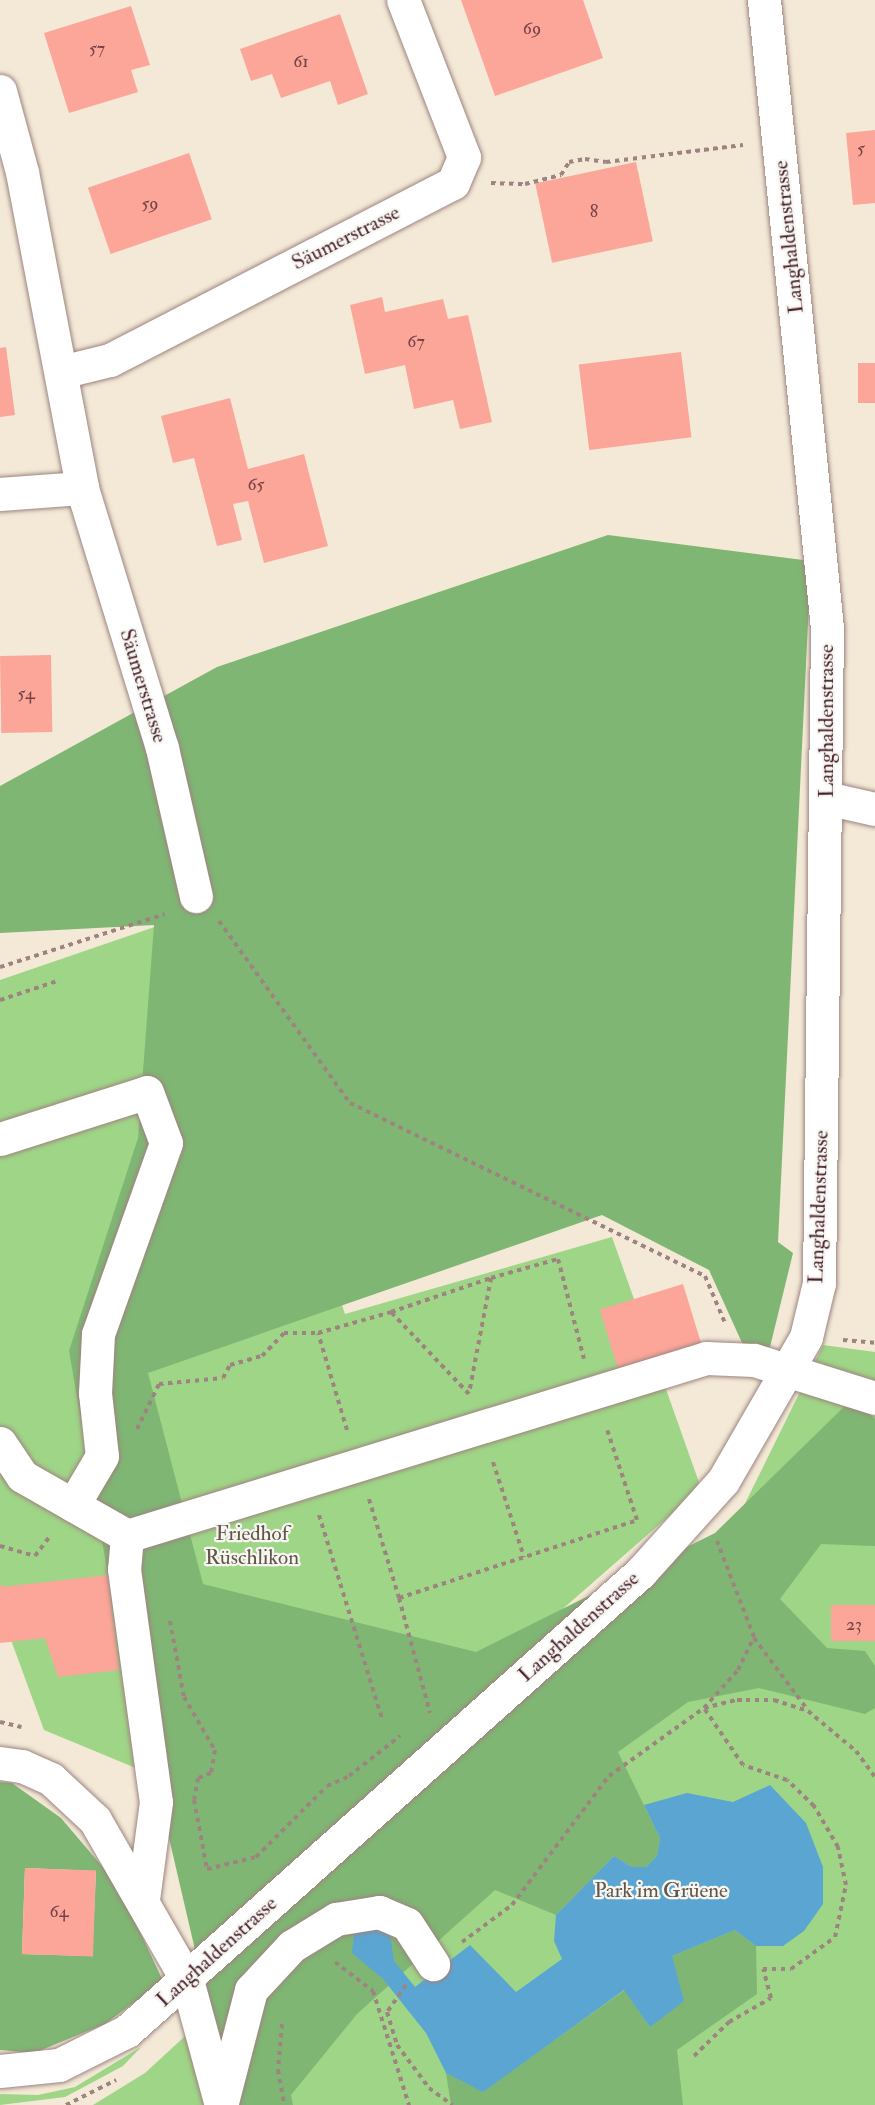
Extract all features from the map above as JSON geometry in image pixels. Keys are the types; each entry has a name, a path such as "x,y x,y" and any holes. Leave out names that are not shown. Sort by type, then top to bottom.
{"street":[{"path":"403,0 464,157 458,173"},
{"name":"Langhaldenstrasse","path":"0,2071 59,2065 91,2053 187,1980 641,1572 699,1513 745,1448 806,1337 819,1283 827,628 764,0"},
{"name":"Säumerstrasse","path":"0,91 22,172 82,488 162,748 196,896"},
{"name":"Säumerstrasse","path":"61,372 110,360 453,183 458,173"},
{"path":"0,494 82,488"},
{"path":"826,798 875,809"},
{"path":"0,1139 147,1092 166,1143 98,1334 95,1393 102,1456 73,1505"},
{"path":"0,1443 22,1476 127,1536 595,1389 706,1358 734,1357 790,1369 875,1398"},
{"path":"127,1536 124,1569 156,1802 143,1899"},
{"path":"0,1763 22,1766 75,1797 143,1899 187,1980 221,2105"},
{"path":"221,2105 251,1990 292,1946 336,1919 379,1912 407,1924 433,1964"}],"path":[{"path":"458,173 495,184 525,184 561,175 569,162 606,162 751,144"},
{"path":"0,967 176,910 196,896 240,944 350,1103 705,1276 736,1347 734,1357"},
{"path":"0,1000 60,980"},
{"path":"102,1456 137,1429 159,1384 223,1378 230,1365 262,1356 284,1334 318,1333 558,1258 595,1389 637,1520 399,1598"},
{"path":"469,1394 491,1278"},
{"path":"391,1312 469,1394 524,1557"},
{"path":"318,1333 399,1598 432,1720"},
{"path":"834,1339 875,1343"},
{"path":"308,1480 382,1718"},
{"path":"0,1546 35,1556 73,1505"},
{"path":"699,1513 712,1529 754,1637 808,1711 856,1751 875,1777"},
{"path":"169,1616 184,1697 215,1750 211,1773 198,1778 194,1800 207,1869 256,1857 327,1786 349,1776 386,1741 412,1731"},
{"path":"433,1964 512,1905 609,1776 704,1708 738,1670 754,1637"},
{"path":"704,1708 736,1700 774,1700 808,1711"},
{"path":"694,2056 729,2022 771,1998 763,1969 791,1969 835,1937 846,1885 838,1847 814,1806 788,1780 744,1765 704,1708"},
{"path":"324,1956 373,1991 409,2105"},
{"path":"382,2022 391,1999"},
{"path":"387,2012 397,2045 429,2088 453,2105"},
{"path":"283,2018 278,2070 284,2105"}],"green space":[{"path":"608,535 811,561 778,1242 793,1253 770,1347 743,1345 709,1270 602,1215 148,1373 203,1584 476,1652 715,1533 852,1399 875,1419 875,1546 821,1544 780,1599 827,1648 865,1651 875,1666 875,1708 865,1714 759,1688 688,1702 618,1752 660,1838 657,1856 646,1867 632,1867 614,1856 556,1915 495,1890 357,2014 291,2095 293,2105 231,2105 108,1575 69,1351 138,1138 154,925 0,933 0,786 217,667"},
{"name":"Friedhof Rüschlikon","path":"210,908 345,1314 612,1237 701,1488 302,1837 44,1730 0,1610 0,980"},
{"name":"Park im Grüene","path":"823,1345 875,1352 875,2105 93,2105 145,2073 729,1536"},
{"path":"0,1782 12,1783 61,1818 118,1885 163,1981 105,2024 34,2053 0,2050","holes":["25,1868 96,1871 92,1956 22,1954"]},
{"path":"735,1930 756,1946 757,1994 677,2050 683,2105 451,2105 446,2073 483,2091 625,1990 650,2027 672,1956"},
{"path":"141,2047 123,2066 65,2097 0,2105 0,2094 38,2095 75,2087"}],"water":[{"path":"770,1785 806,1823 823,1867 823,1904 804,1931 783,1946 756,1946 735,1930 672,1956 684,2001 650,2027 624,1990 483,2092 446,2073 426,2033 383,1979 352,1953 354,1935 372,1921 389,1929 394,1961 415,1987 470,1945 516,1992 562,1959 554,1941 556,1915 614,1856 632,1867 646,1867 657,1856 660,1838 644,1805 687,1793 733,1802"}],"building":[{"path":"461,0 583,0 603,58 495,96"},
{"path":"131,6 150,65 131,70 138,92 69,113 44,33"},
{"path":"340,14 368,94 338,105 330,81 281,98 272,74 251,81 240,49"},
{"path":"875,130 875,203 853,205 846,133"},
{"path":"189,153 212,219 111,254 88,188"},
{"path":"636,162 653,241 552,263 535,183"},
{"path":"382,297 385,312 443,299 448,319 468,315 492,422 460,429 453,400 414,409 405,365 365,374 350,305"},
{"path":"6,347 15,415 0,417 0,348"},
{"path":"681,352 691,437 589,450 579,365"},
{"path":"858,363 875,363 875,403 858,403"},
{"path":"230,398 248,469 304,454 328,546 264,563 248,501 233,504 242,540 217,546 194,458 173,463 161,416"},
{"path":"51,655 52,732 1,733 0,656"},
{"path":"683,1284 703,1348 619,1374 600,1309"},
{"path":"108,1575 119,1670 58,1677 45,1638 0,1643 0,1582 2,1587"},
{"path":"831,1605 875,1605 875,1641 831,1641"},
{"path":"25,1868 96,1870 93,1956 22,1954"}]}
